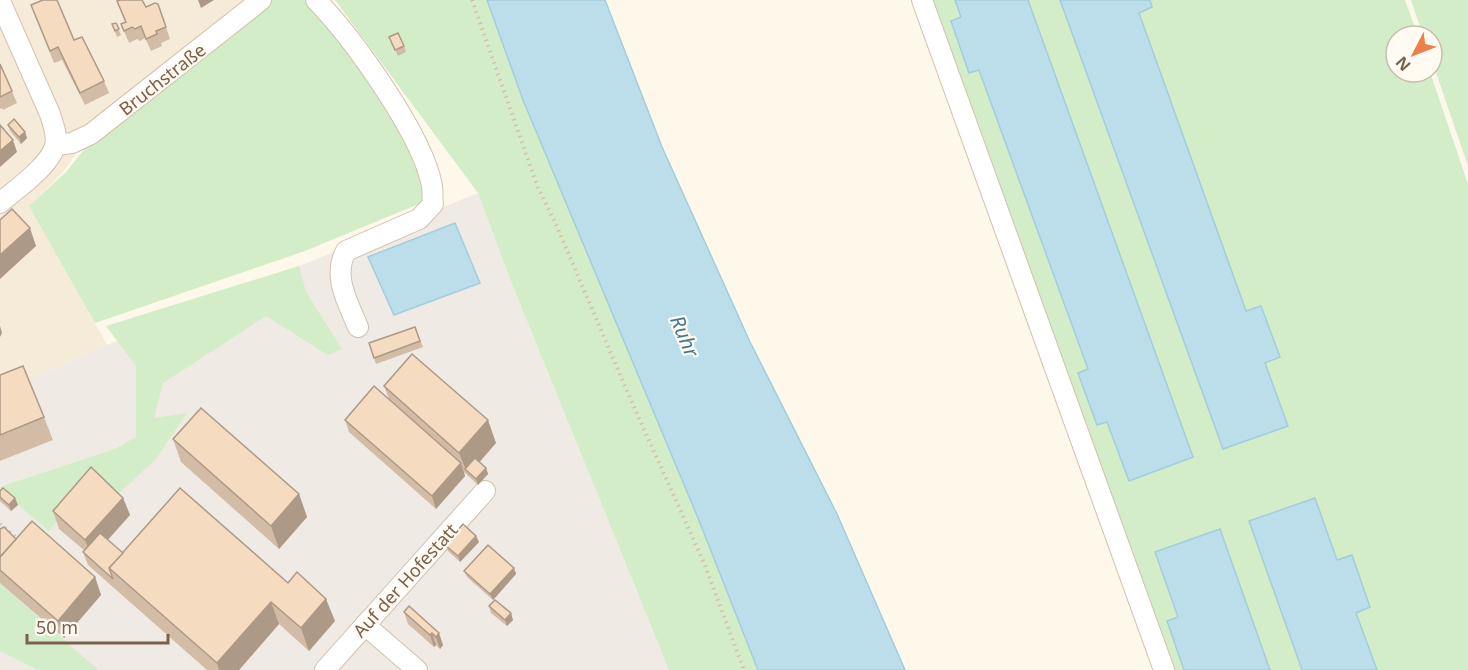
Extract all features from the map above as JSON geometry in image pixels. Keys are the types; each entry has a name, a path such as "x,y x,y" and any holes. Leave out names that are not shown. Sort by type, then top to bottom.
{"street":[{"name":"Bruchstraße","path":"56,145 72,143 90,134 261,0"},
{"path":"316,0 363,59 396,106 432,184 433,204 419,219 346,251 342,258 341,286 358,327"},
{"path":"922,0 1164,670"},
{"path":"0,1 50,114 56,145 41,167 0,203"},
{"name":"Auf der Hofestatt","path":"325,670 485,491"},
{"path":"364,625 417,670"}],"path":[{"path":"472,0 538,188 704,563 744,670"},
{"path":"0,524 20,542"}],"shaded area":[{"path":"0,0 250,0 95,125 64,171 30,206 107,345 0,392"},
{"path":"478,193 512,284 669,670 0,670 0,392 107,345"}],"green space":[{"path":"272,0 307,0 351,56 379,95 402,136 421,179 426,201 305,251 95,323 29,206 66,172 91,141"},
{"path":"335,0 487,0 523,100 698,518 758,670 669,670 512,284 478,193"},
{"path":"928,0 1405,0 1414,24 1384,24 1384,84 1434,84 1468,184 1468,670 1163,670"},
{"path":"1411,0 1468,0 1468,166 1440,84 1444,84 1444,24 1419,24"},
{"path":"299,266 306,292 342,349 328,355 266,316 163,383 154,418 187,413 155,460 119,493 109,493 92,478 49,531 0,489 0,487 115,449 136,437 136,366 106,326"},
{"path":"0,583 98,670 38,670 0,651"}],"water":[{"name":"Ruhr","path":"487,0 605,0 662,147 750,342 837,514 905,670 758,670 698,518 523,100"},
{"path":"955,0 1028,0 1193,457 1129,481 1107,422 1097,425 1078,373 1088,369 979,70 969,73 951,21 961,17"},
{"path":"1060,0 1150,0 1152,7 1139,13 1246,311 1261,306 1280,357 1265,363 1288,426 1223,449"},
{"path":"455,223 480,283 394,315 368,257"},
{"path":"1315,498 1337,560 1352,555 1370,607 1356,613 1377,670 1302,670 1249,521"},
{"path":"1220,529 1270,670 1184,670 1167,621 1178,617 1155,552"}],"building":[{"path":"43,0 57,0 74,40 82,37 104,81 80,93 58,47 50,51 31,5"},
{"path":"142,0 146,7 158,4 166,27 146,39 141,26 124,31 121,24 126,22 117,1"},
{"path":"116,23 119,29 115,31 112,24"},
{"path":"398,33 404,46 395,50 389,37"},
{"path":"0,64 12,91 0,97"},
{"path":"14,119 25,132 19,137 8,125"},
{"path":"0,125 13,140 0,151"},
{"path":"12,209 30,228 0,255 0,220"},
{"path":"415,327 420,341 374,358 369,343"},
{"path":"412,354 488,420 459,453 384,386"},
{"path":"23,366 44,417 0,435 0,375"},
{"path":"374,386 461,463 432,496 345,420"},
{"path":"201,408 299,494 271,526 173,439"},
{"path":"475,458 486,468 476,479 465,469"},
{"path":"91,467 123,498 85,540 53,511"},
{"path":"3,488 15,498 9,505 0,497 0,491"},
{"path":"180,488 288,583 297,572 326,599 301,628 271,602 217,663 109,568"},
{"path":"32,521 95,577 58,621 0,570 0,557"},
{"path":"463,524 476,536 458,556 445,545"},
{"path":"4,527 16,539 0,557 0,529"},
{"path":"100,533 123,553 109,568 113,579 83,552"},
{"path":"488,545 514,568 490,594 464,571"},
{"path":"495,600 511,613 505,620 489,606"},
{"path":"409,606 439,633 436,637 432,633 430,635 404,612"}]}
